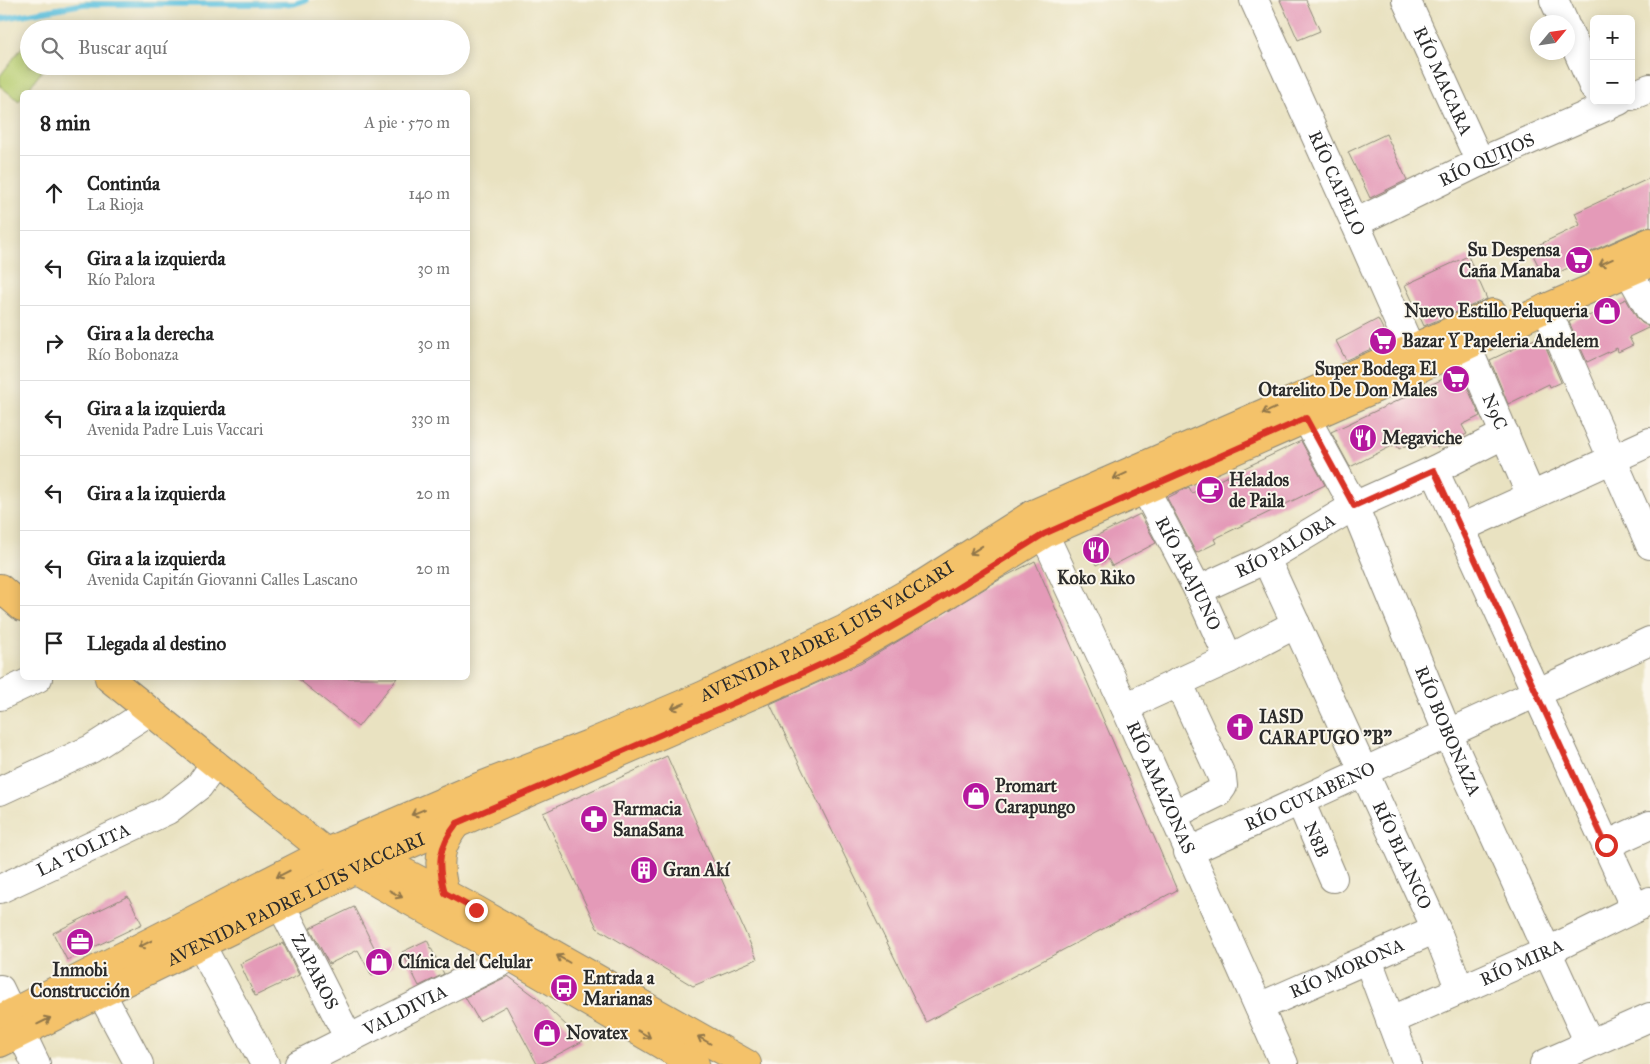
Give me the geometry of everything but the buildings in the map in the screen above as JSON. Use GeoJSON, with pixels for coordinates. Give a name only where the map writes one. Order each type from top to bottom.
{"type":"FeatureCollection","features":[{"type":"Feature","properties":{"kind":"main road","name":"AVENIDA PADRE LUIS VACCARI"},"geometry":{"type":"LineString","coordinates":[[6,1019],[101,993],[194,932],[336,848],[463,793],[590,744],[845,629],[1038,524],[1462,337],[1650,242]]}},
{"type":"Feature","properties":{"kind":"main road","name":"AVENIDA PADRE LUIS VACCARI"},"geometry":{"type":"LineString","coordinates":[[1462,337],[1546,308],[1640,267]]}},
{"type":"Feature","properties":{"kind":"main road","name":"AVENIDA PADRE LUIS VACCARI"},"geometry":{"type":"LineString","coordinates":[[6,1019],[194,932],[281,904],[378,858],[854,649],[928,606],[1038,524],[1145,489],[1306,418],[1414,359]]}},
{"type":"Feature","properties":{"kind":"main road"},"geometry":{"type":"LineString","coordinates":[[0,588],[20,605]]}},
{"type":"Feature","properties":{"kind":"main road"},"geometry":{"type":"LineString","coordinates":[[111,680],[298,829],[336,848],[378,858],[445,893],[747,1064]]}},
{"type":"Feature","properties":{"kind":"main road"},"geometry":{"type":"LineString","coordinates":[[445,893],[440,876],[442,846],[457,823]]}},
{"type":"Feature","properties":{"kind":"main road"},"geometry":{"type":"LineString","coordinates":[[336,848],[354,869],[695,1064]]}},
{"type":"Feature","properties":{"kind":"street","name":"RÍO CAPELO"},"geometry":{"type":"LineString","coordinates":[[1254,0],[1356,224],[1414,359]]}},
{"type":"Feature","properties":{"kind":"street","name":"RÍO MACARA"},"geometry":{"type":"LineString","coordinates":[[1406,0],[1480,162]]}},
{"type":"Feature","properties":{"kind":"street"},"geometry":{"type":"LineString","coordinates":[[1554,0],[1561,15]]}},
{"type":"Feature","properties":{"kind":"street"},"geometry":{"type":"LineString","coordinates":[[1575,44],[1590,73]]}},
{"type":"Feature","properties":{"kind":"street"},"geometry":{"type":"LineString","coordinates":[[1635,94],[1650,88]]}},
{"type":"Feature","properties":{"kind":"street","name":"RÍO QUIJOS"},"geometry":{"type":"LineString","coordinates":[[1356,224],[1594,105]]}},
{"type":"Feature","properties":{"kind":"street"},"geometry":{"type":"LineString","coordinates":[[1640,267],[1650,310]]}},
{"type":"Feature","properties":{"kind":"street"},"geometry":{"type":"LineString","coordinates":[[1546,308],[1650,542]]}},
{"type":"Feature","properties":{"kind":"street","name":"N9C"},"geometry":{"type":"LineString","coordinates":[[1462,337],[1531,496]]}},
{"type":"Feature","properties":{"kind":"street","name":"RÍO BOBONAZA"},"geometry":{"type":"LineString","coordinates":[[1306,418],[1354,506],[1448,734],[1589,1043]]}},
{"type":"Feature","properties":{"kind":"street","name":"RÍO PALORA"},"geometry":{"type":"LineString","coordinates":[[1198,590],[1266,559],[1354,506],[1434,470],[1505,434]]}},
{"type":"Feature","properties":{"kind":"street"},"geometry":{"type":"LineString","coordinates":[[1461,528],[1650,442]]}},
{"type":"Feature","properties":{"kind":"street"},"geometry":{"type":"LineString","coordinates":[[1434,470],[1606,845],[1643,905]]}},
{"type":"Feature","properties":{"kind":"street","name":"RÍO ARAJUNO"},"geometry":{"type":"LineString","coordinates":[[1145,489],[1198,590],[1230,658]]}},
{"type":"Feature","properties":{"kind":"street","name":"RÍO AMAZONAS"},"geometry":{"type":"LineString","coordinates":[[1038,524],[1125,707],[1284,1064]]}},
{"type":"Feature","properties":{"kind":"street","name":"RÍO BLANCO"},"geometry":{"type":"LineString","coordinates":[[1266,559],[1436,929],[1460,990]]}},
{"type":"Feature","properties":{"kind":"street"},"geometry":{"type":"LineString","coordinates":[[1125,707],[1230,658],[1296,624]]}},
{"type":"Feature","properties":{"kind":"street","name":"RÍO CUYABENO"},"geometry":{"type":"LineString","coordinates":[[1188,852],[1650,641]]}},
{"type":"Feature","properties":{"kind":"street"},"geometry":{"type":"LineString","coordinates":[[0,696],[34,680]]}},
{"type":"Feature","properties":{"kind":"street"},"geometry":{"type":"LineString","coordinates":[[1172,815],[1218,793],[1223,786],[1222,777],[1178,682]]}},
{"type":"Feature","properties":{"kind":"street"},"geometry":{"type":"LineString","coordinates":[[0,791],[91,748],[150,711]]}},
{"type":"Feature","properties":{"kind":"street","name":"LA TOLITA"},"geometry":{"type":"LineString","coordinates":[[0,889],[168,810],[199,786],[215,764]]}},
{"type":"Feature","properties":{"kind":"street","name":"N8B"},"geometry":{"type":"LineString","coordinates":[[1300,801],[1333,878]]}},
{"type":"Feature","properties":{"kind":"street"},"geometry":{"type":"LineString","coordinates":[[1606,845],[1650,826]]}},
{"type":"Feature","properties":{"kind":"street","name":"ZAPAROS"},"geometry":{"type":"LineString","coordinates":[[281,904],[349,1039]]}},
{"type":"Feature","properties":{"kind":"street","name":"RÍO MIRA"},"geometry":{"type":"LineString","coordinates":[[1390,1021],[1548,951],[1643,905]]}},
{"type":"Feature","properties":{"kind":"street","name":"RÍO MORONA"},"geometry":{"type":"LineString","coordinates":[[1259,1007],[1436,929]]}},
{"type":"Feature","properties":{"kind":"street"},"geometry":{"type":"LineString","coordinates":[[194,932],[265,1064]]}},
{"type":"Feature","properties":{"kind":"street","name":"VALDIVIA"},"geometry":{"type":"LineString","coordinates":[[299,1064],[510,957]]}},
{"type":"Feature","properties":{"kind":"street"},"geometry":{"type":"LineString","coordinates":[[1368,960],[1407,1064]]}},
{"type":"Feature","properties":{"kind":"street"},"geometry":{"type":"LineString","coordinates":[[101,993],[139,1064]]}},
{"type":"Feature","properties":{"kind":"street"},"geometry":{"type":"LineString","coordinates":[[1544,1064],[1650,1017]]}},
{"type":"Feature","properties":{"kind":"street"},"geometry":{"type":"LineString","coordinates":[[6,1019],[36,1064]]}},
{"type":"Feature","properties":{"kind":"green space"},"geometry":{"type":"Polygon","coordinates":[[[20,50],[20,75],[39,75],[28,90],[20,90],[19,101],[0,86],[0,76],[20,50]]]}},
{"type":"Feature","properties":{"kind":"waterway"},"geometry":{"type":"LineString","coordinates":[[0,19],[84,4],[294,4],[306,0]]}},
{"type":"Feature","properties":{"kind":"place","name":"Su Despensa Caña Manaba"},"geometry":{"type":"Point","coordinates":[1579,260]}},
{"type":"Feature","properties":{"kind":"place","name":"Nuevo Estillo Peluqueria"},"geometry":{"type":"Point","coordinates":[1607,311]}},
{"type":"Feature","properties":{"kind":"place","name":"Bazar Y Papeleria Andelem"},"geometry":{"type":"Point","coordinates":[1383,341]}},
{"type":"Feature","properties":{"kind":"place","name":"Super Bodega El Otarelito De Don Males"},"geometry":{"type":"Point","coordinates":[1456,379]}},
{"type":"Feature","properties":{"kind":"place","name":"Megaviche"},"geometry":{"type":"Point","coordinates":[1363,438]}},
{"type":"Feature","properties":{"kind":"place","name":"Helados de Paila"},"geometry":{"type":"Point","coordinates":[1210,490]}},
{"type":"Feature","properties":{"kind":"place","name":"Koko Riko"},"geometry":{"type":"Point","coordinates":[1096,550]}},
{"type":"Feature","properties":{"kind":"place","name":"IASD CARAPUGO \"B\""},"geometry":{"type":"Point","coordinates":[1240,727]}},
{"type":"Feature","properties":{"kind":"place","name":"Promart Carapungo"},"geometry":{"type":"Point","coordinates":[976,796]}},
{"type":"Feature","properties":{"kind":"place","name":"Farmacia SanaSana"},"geometry":{"type":"Point","coordinates":[594,819]}},
{"type":"Feature","properties":{"kind":"place","name":"Gran Akí"},"geometry":{"type":"Point","coordinates":[644,870]}},
{"type":"Feature","properties":{"kind":"place","name":"Inmobi Construcción"},"geometry":{"type":"Point","coordinates":[80,942]}},
{"type":"Feature","properties":{"kind":"place","name":"Clínica del Celular"},"geometry":{"type":"Point","coordinates":[379,962]}},
{"type":"Feature","properties":{"kind":"place","name":"Entrada a Marianas"},"geometry":{"type":"Point","coordinates":[564,988]}},
{"type":"Feature","properties":{"kind":"place","name":"Novatex"},"geometry":{"type":"Point","coordinates":[547,1033]}},
{"type":"Feature","properties":{"kind":"route"},"geometry":{"type":"LineString","coordinates":[[476,910],[445,893],[440,876],[442,846],[457,823],[854,649],[928,606],[1044,534],[1306,418],[1354,506],[1434,470],[1606,845]]}}]}
